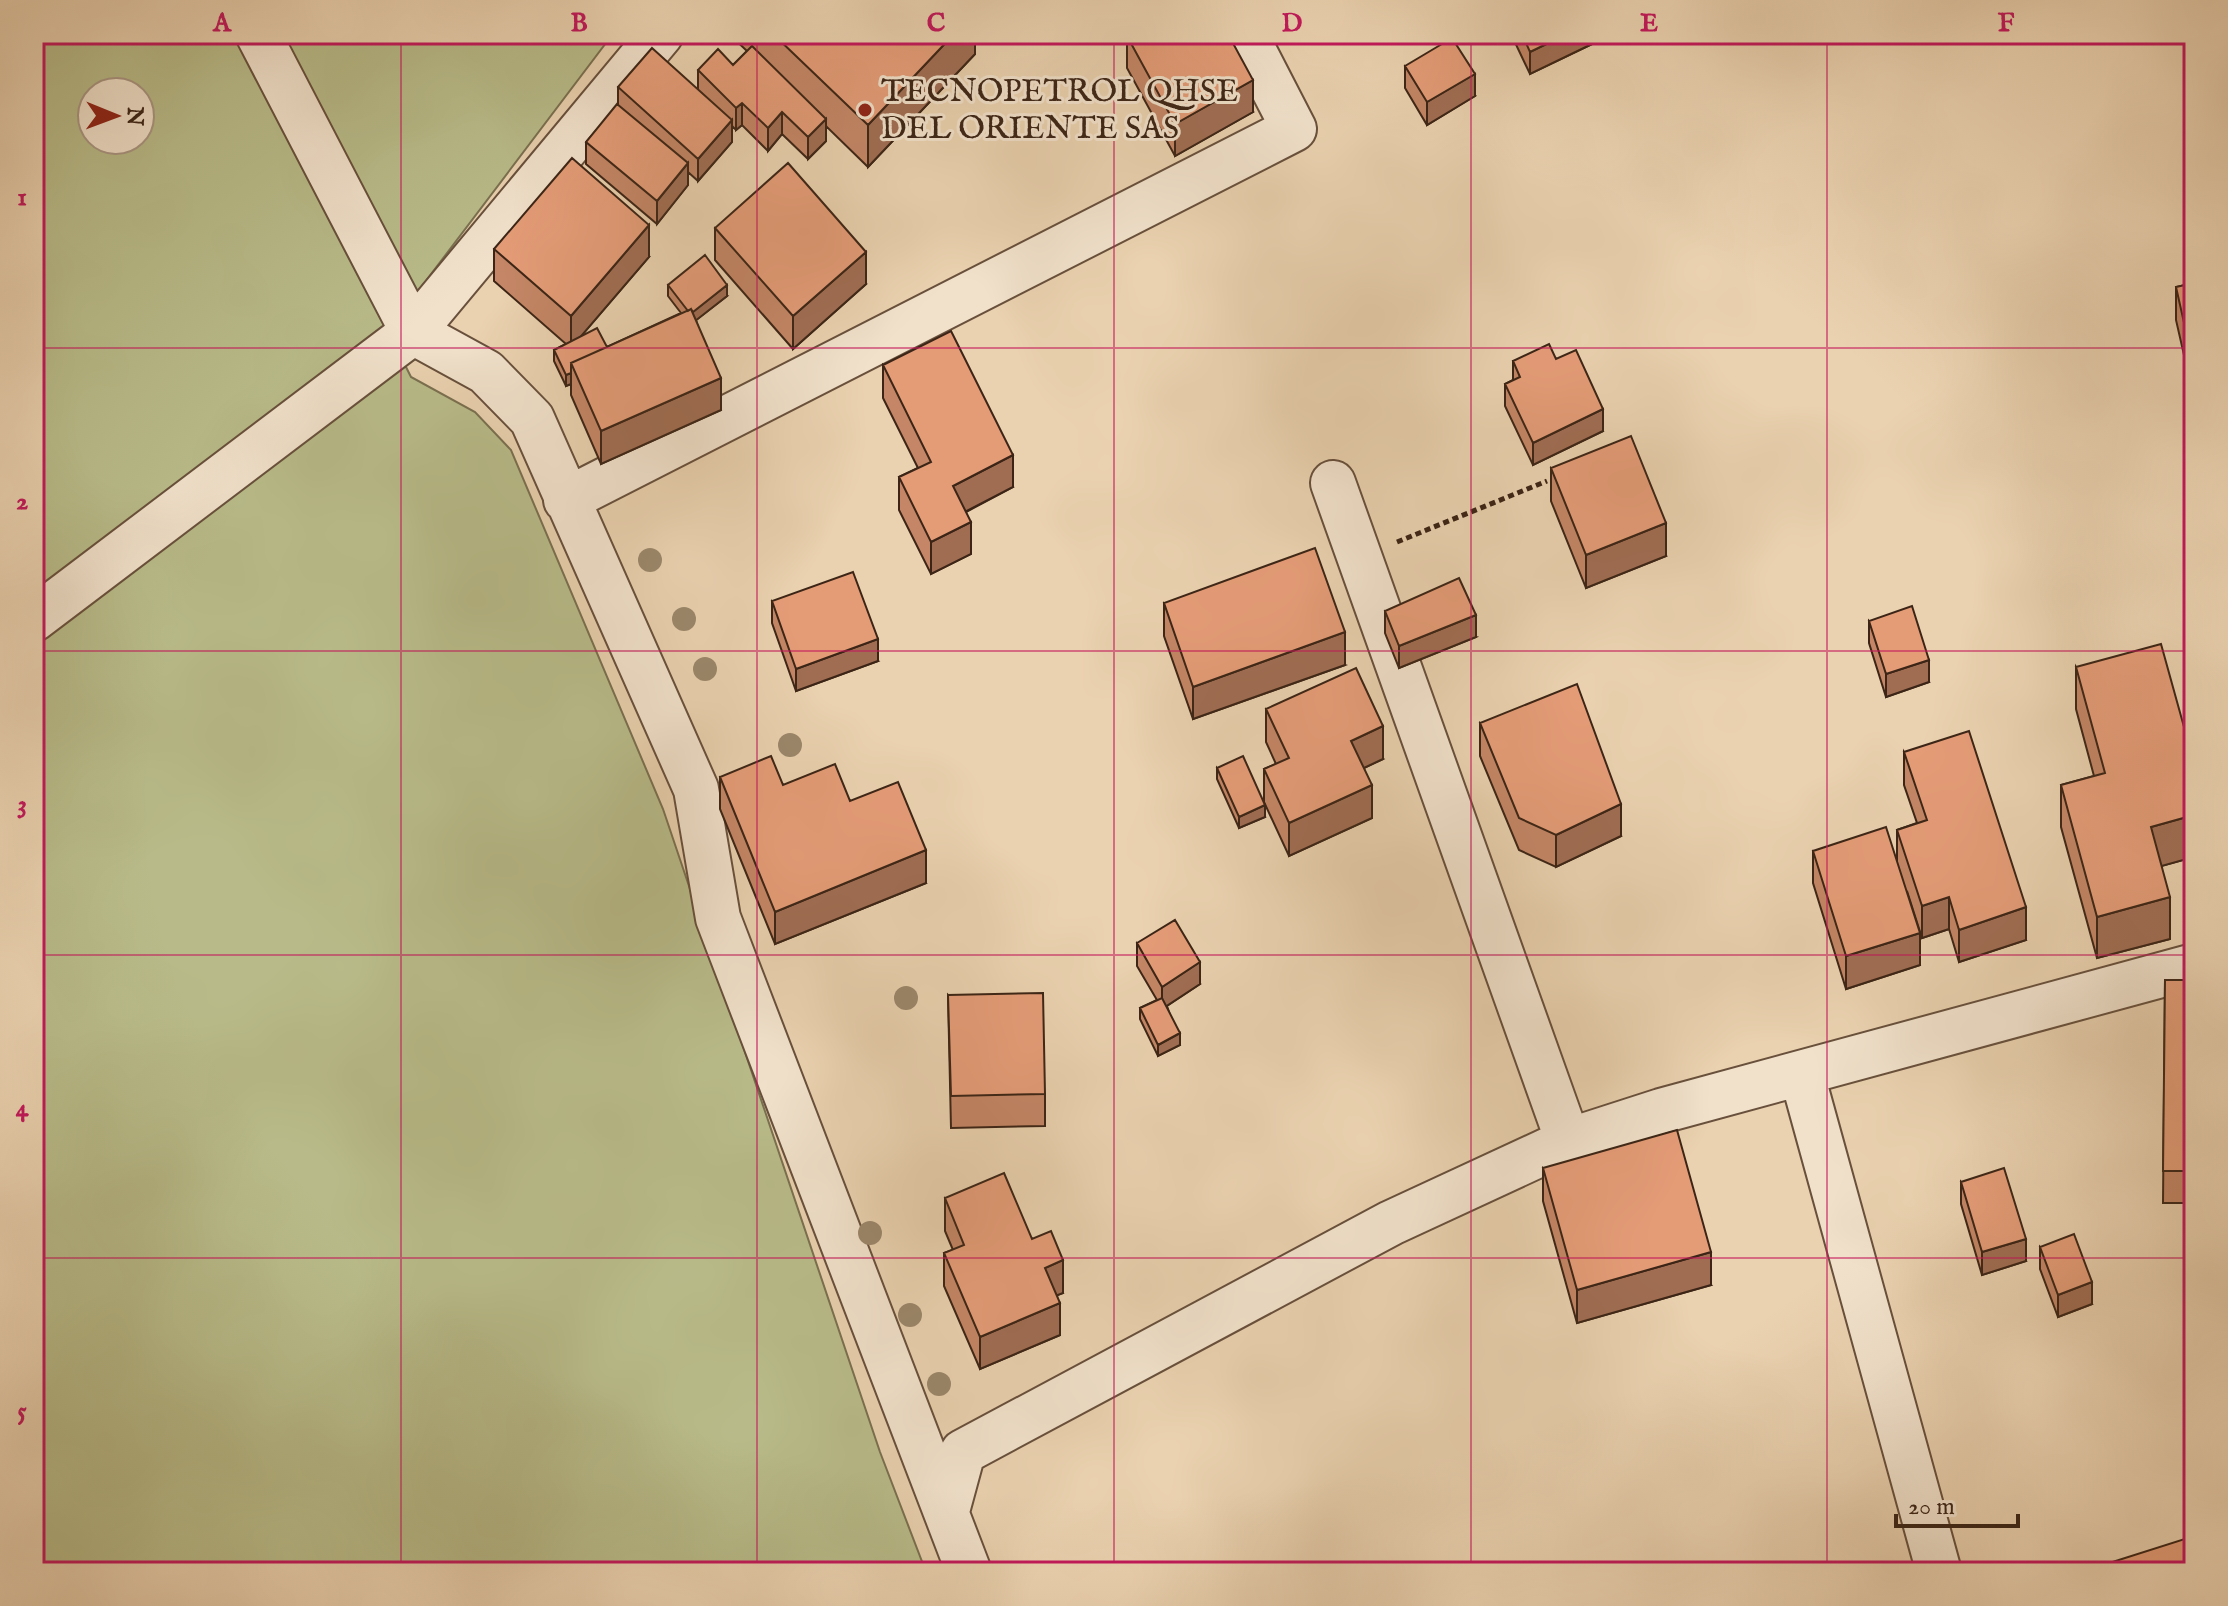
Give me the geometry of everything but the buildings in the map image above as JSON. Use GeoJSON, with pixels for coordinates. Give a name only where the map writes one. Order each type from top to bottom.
{"type":"FeatureCollection","features":[{"type":"Feature","properties":{"kind":"street"},"geometry":{"type":"LineString","coordinates":[[258,34],[413,332],[486,372],[532,419],[696,789],[718,918],[969,1572]]}},
{"type":"Feature","properties":{"kind":"street"},"geometry":{"type":"LineString","coordinates":[[34,619],[413,332],[661,34]]}},
{"type":"Feature","properties":{"kind":"street"},"geometry":{"type":"LineString","coordinates":[[566,500],[1294,129],[1245,34]]}},
{"type":"Feature","properties":{"kind":"street"},"geometry":{"type":"LineString","coordinates":[[1333,483],[1568,1141]]}},
{"type":"Feature","properties":{"kind":"street"},"geometry":{"type":"LineString","coordinates":[[947,1511],[963,1452],[1391,1223],[1568,1141],[1661,1111],[2194,966]]}},
{"type":"Feature","properties":{"kind":"street"},"geometry":{"type":"LineString","coordinates":[[1802,1075],[1939,1572]]}},
{"type":"Feature","properties":{"kind":"street"},"geometry":{"type":"LineString","coordinates":[[908,1412],[963,1452]]}},
{"type":"Feature","properties":{"kind":"path"},"geometry":{"type":"LineString","coordinates":[[1359,557],[1547,481]]}},
{"type":"Feature","properties":{"kind":"green space"},"geometry":{"type":"Polygon","coordinates":[[[34,34],[612,35],[388,331],[411,377],[475,412],[511,450],[663,809],[880,1452],[926,1572],[34,1572],[34,34]]]}},
{"type":"Feature","properties":{"kind":"place","name":"TECNOPETROL QHSE DEL ORIENTE SAS"},"geometry":{"type":"Point","coordinates":[865,110]}}]}
